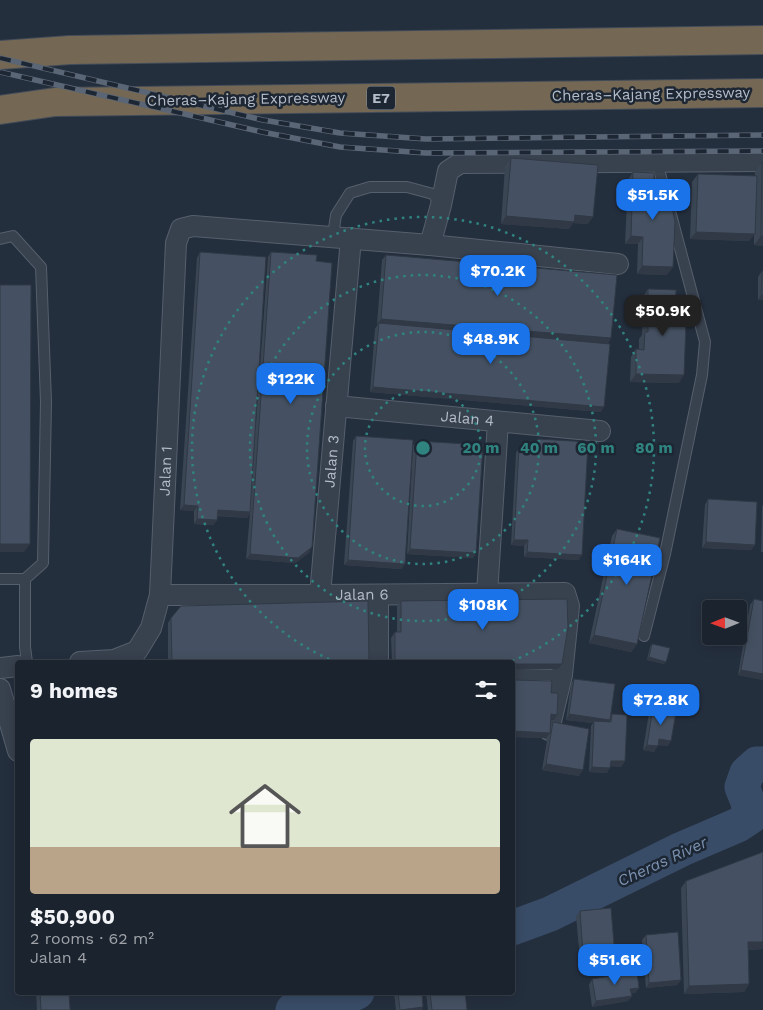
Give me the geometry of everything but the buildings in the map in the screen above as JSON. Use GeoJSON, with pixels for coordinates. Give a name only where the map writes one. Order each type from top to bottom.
{"type":"FeatureCollection","features":[{"type":"Feature","properties":{"kind":"highway"},"geometry":{"type":"LineString","coordinates":[[0,55],[70,50],[763,40]]}},
{"type":"Feature","properties":{"kind":"highway","name":"Cheras–Kajang Expressway"},"geometry":{"type":"LineString","coordinates":[[0,110],[55,102],[763,93]]}},
{"type":"Feature","properties":{"kind":"street"},"geometry":{"type":"LineString","coordinates":[[430,245],[448,171],[460,163],[763,161]]}},
{"type":"Feature","properties":{"kind":"street","name":"Jalan 1"},"geometry":{"type":"LineString","coordinates":[[122,660],[144,657],[160,595],[176,243],[181,229],[194,226],[342,237]]}},
{"type":"Feature","properties":{"kind":"street"},"geometry":{"type":"LineString","coordinates":[[342,237],[618,264]]}},
{"type":"Feature","properties":{"kind":"street","name":"Jalan 3"},"geometry":{"type":"LineString","coordinates":[[320,596],[336,406],[342,237]]}},
{"type":"Feature","properties":{"kind":"street","name":"Jalan 4"},"geometry":{"type":"LineString","coordinates":[[336,406],[600,431]]}},
{"type":"Feature","properties":{"kind":"street"},"geometry":{"type":"LineString","coordinates":[[487,594],[498,422]]}},
{"type":"Feature","properties":{"kind":"street","name":"Jalan 6"},"geometry":{"type":"LineString","coordinates":[[160,595],[320,596],[565,593],[568,606],[562,675]]}},
{"type":"Feature","properties":{"kind":"street"},"geometry":{"type":"LineString","coordinates":[[378,595],[378,660]]}},
{"type":"Feature","properties":{"kind":"street"},"geometry":{"type":"LineString","coordinates":[[0,668],[15,666]]}},
{"type":"Feature","properties":{"kind":"street"},"geometry":{"type":"LineString","coordinates":[[549,730],[562,675]]}},
{"type":"Feature","properties":{"kind":"street"},"geometry":{"type":"LineString","coordinates":[[0,689],[15,741]]}},
{"type":"Feature","properties":{"kind":"lane"},"geometry":{"type":"LineString","coordinates":[[644,636],[669,535],[702,374],[706,342],[657,162]]}},
{"type":"Feature","properties":{"kind":"lane"},"geometry":{"type":"LineString","coordinates":[[342,237],[336,214],[350,193],[370,187],[407,187],[433,194],[441,205]]}},
{"type":"Feature","properties":{"kind":"lane"},"geometry":{"type":"LineString","coordinates":[[0,239],[13,236],[42,267],[46,402],[44,563],[24,579],[0,580]]}},
{"type":"Feature","properties":{"kind":"lane"},"geometry":{"type":"LineString","coordinates":[[24,579],[27,660]]}},
{"type":"Feature","properties":{"kind":"lane"},"geometry":{"type":"LineString","coordinates":[[515,675],[562,675]]}},
{"type":"Feature","properties":{"kind":"waterway","name":"Cheras River"},"geometry":{"type":"LineString","coordinates":[[515,927],[550,914],[682,849],[738,825],[750,817],[748,802],[742,787],[747,773],[757,764],[763,764]]}},
{"type":"Feature","properties":{"kind":"waterway","name":"Cheras River"},"geometry":{"type":"LineString","coordinates":[[293,1010],[351,995]]}},
{"type":"Feature","properties":{"kind":"railway"},"geometry":{"type":"LineString","coordinates":[[0,58],[263,120],[340,133],[426,139],[763,135]]}},
{"type":"Feature","properties":{"kind":"railway"},"geometry":{"type":"LineString","coordinates":[[0,72],[262,132],[340,147],[426,153],[763,151]]}}]}
